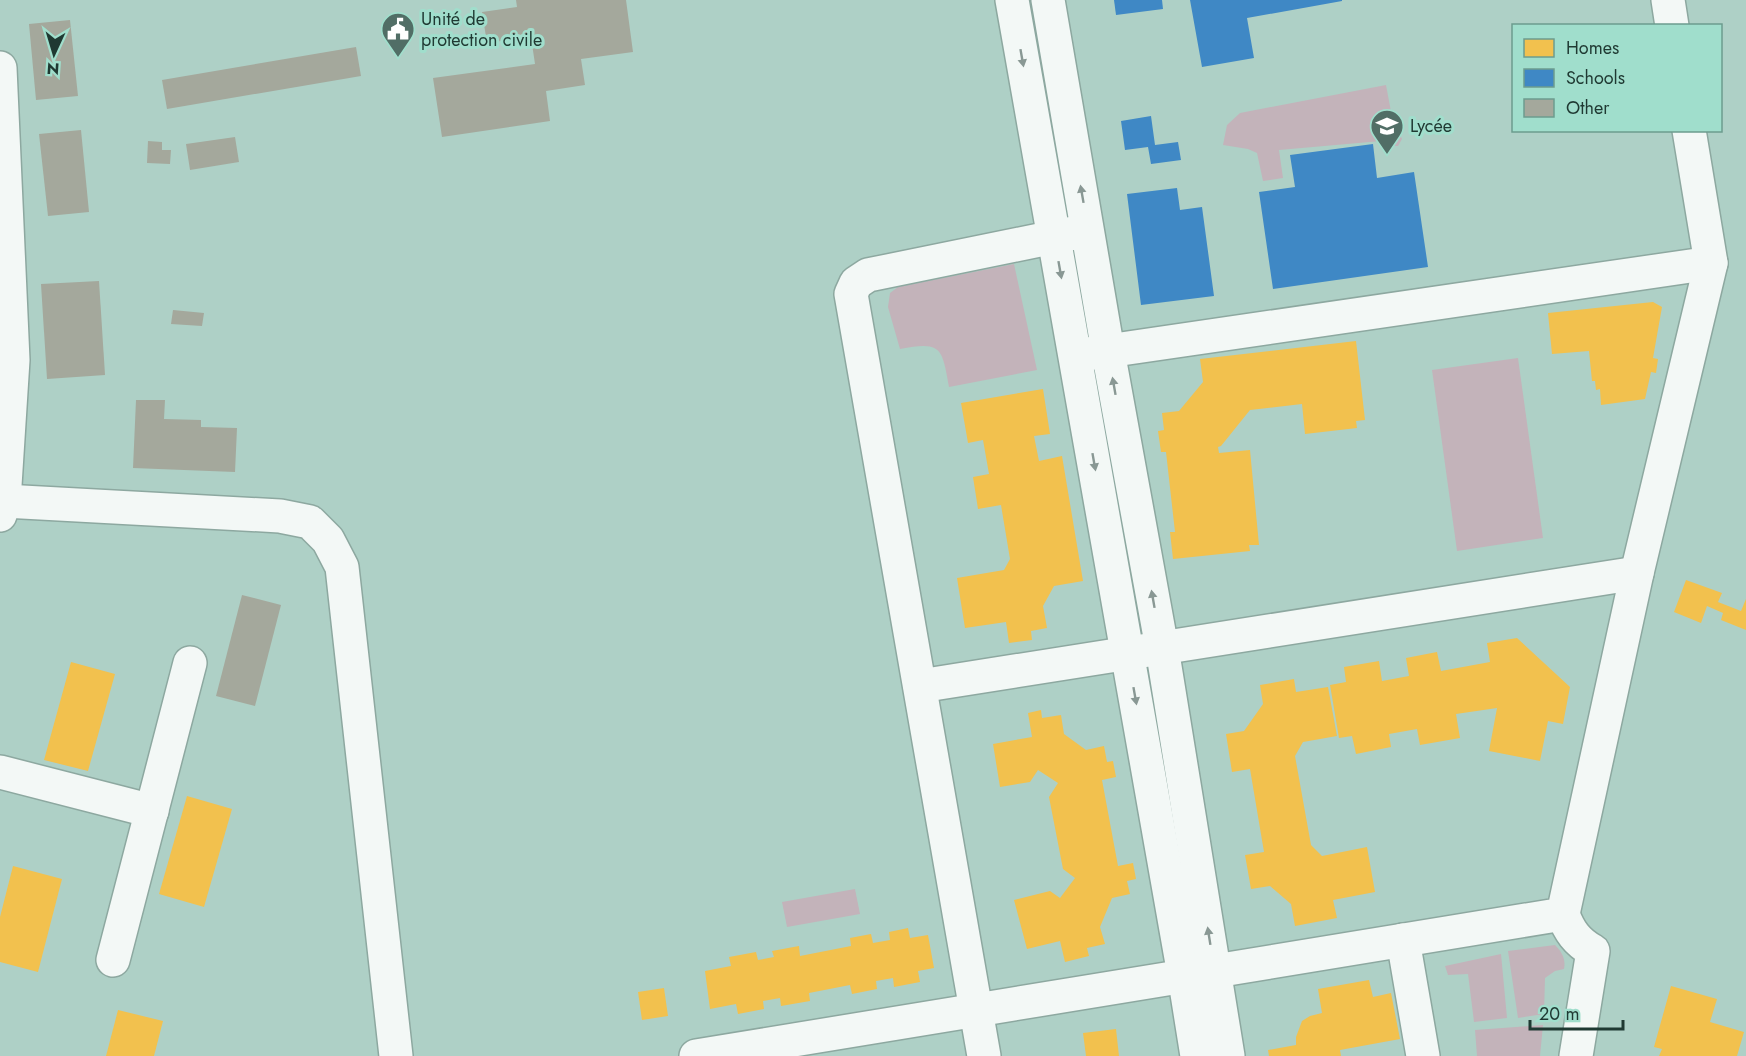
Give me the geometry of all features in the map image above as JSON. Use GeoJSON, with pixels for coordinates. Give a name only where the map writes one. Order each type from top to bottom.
{"type":"FeatureCollection","features":[{"type":"Feature","properties":{"kind":"street"},"geometry":{"type":"LineString","coordinates":[[1012,0],[1128,654],[1199,973],[1228,1056]]}},
{"type":"Feature","properties":{"kind":"street"},"geometry":{"type":"LineString","coordinates":[[1048,0],[1162,648],[1199,973],[1197,1056]]}},
{"type":"Feature","properties":{"kind":"street"},"geometry":{"type":"LineString","coordinates":[[1668,0],[1672,24]]}},
{"type":"Feature","properties":{"kind":"street"},"geometry":{"type":"LineString","coordinates":[[0,68],[13,360],[2,508],[280,516],[310,522],[328,540],[342,567],[396,1056]]}},
{"type":"Feature","properties":{"kind":"street"},"geometry":{"type":"LineString","coordinates":[[1576,1056],[1593,951],[1581,944],[1569,930],[1563,914],[1637,573],[1711,262],[1689,132]]}},
{"type":"Feature","properties":{"kind":"street"},"geometry":{"type":"LineString","coordinates":[[984,1056],[851,294],[856,283],[868,275],[1088,230]]}},
{"type":"Feature","properties":{"kind":"street"},"geometry":{"type":"LineString","coordinates":[[1076,356],[1711,262]]}},
{"type":"Feature","properties":{"kind":"street"},"geometry":{"type":"LineString","coordinates":[[920,686],[1637,573]]}},
{"type":"Feature","properties":{"kind":"street"},"geometry":{"type":"LineString","coordinates":[[113,960],[190,663]]}},
{"type":"Feature","properties":{"kind":"street"},"geometry":{"type":"LineString","coordinates":[[0,772],[152,811]]}},
{"type":"Feature","properties":{"kind":"street"},"geometry":{"type":"LineString","coordinates":[[696,1056],[1563,914]]}},
{"type":"Feature","properties":{"kind":"street"},"geometry":{"type":"LineString","coordinates":[[1403,940],[1423,1056]]}},
{"type":"Feature","properties":{"kind":"shaded area"},"geometry":{"type":"Polygon","coordinates":[[[1386,85],[1392,117],[1402,139],[1398,146],[1387,146],[1381,141],[1279,150],[1283,178],[1263,181],[1257,153],[1248,149],[1223,145],[1227,125],[1240,113],[1386,85]]]}},
{"type":"Feature","properties":{"kind":"shaded area"},"geometry":{"type":"Polygon","coordinates":[[[1014,264],[1037,370],[949,387],[944,363],[938,350],[924,346],[900,349],[888,307],[890,293],[898,287],[1014,264]]]}},
{"type":"Feature","properties":{"kind":"shaded area"},"geometry":{"type":"Polygon","coordinates":[[[1518,358],[1543,538],[1457,551],[1432,370],[1518,358]]]}},
{"type":"Feature","properties":{"kind":"shaded area"},"geometry":{"type":"Polygon","coordinates":[[[855,889],[860,914],[787,927],[782,902],[855,889]]]}},
{"type":"Feature","properties":{"kind":"shaded area"},"geometry":{"type":"Polygon","coordinates":[[[1555,945],[1563,956],[1564,969],[1555,971],[1545,978],[1544,1014],[1518,1018],[1508,951],[1555,945]]]}},
{"type":"Feature","properties":{"kind":"shaded area"},"geometry":{"type":"Polygon","coordinates":[[[1501,954],[1507,1018],[1474,1022],[1468,974],[1448,975],[1445,966],[1501,954]]]}},
{"type":"Feature","properties":{"kind":"shaded area"},"geometry":{"type":"Polygon","coordinates":[[[1543,1025],[1540,1056],[1477,1056],[1475,1030],[1543,1025]]]}},
{"type":"Feature","properties":{"kind":"building: Homes"},"geometry":{"type":"Polygon","coordinates":[[[1653,302],[1662,307],[1653,358],[1658,359],[1656,373],[1651,372],[1645,399],[1601,405],[1600,389],[1596,390],[1595,381],[1592,381],[1589,351],[1552,354],[1548,313],[1653,302]]]}},
{"type":"Feature","properties":{"kind":"building: Homes"},"geometry":{"type":"Polygon","coordinates":[[[1356,341],[1365,420],[1356,421],[1357,428],[1305,434],[1302,404],[1250,410],[1218,447],[1219,453],[1250,450],[1259,545],[1249,545],[1250,551],[1173,559],[1170,532],[1175,532],[1166,452],[1161,452],[1158,431],[1164,430],[1162,413],[1179,411],[1203,382],[1200,359],[1356,341]]]}},
{"type":"Feature","properties":{"kind":"building: Homes"},"geometry":{"type":"Polygon","coordinates":[[[1043,389],[1050,434],[1034,436],[1039,461],[1062,456],[1083,581],[1054,586],[1043,606],[1047,628],[1031,631],[1032,640],[1009,643],[1006,622],[965,628],[957,578],[1004,570],[1010,559],[1001,505],[978,509],[973,477],[989,474],[983,440],[968,443],[961,403],[1043,389]]]}},
{"type":"Feature","properties":{"kind":"building: Homes"},"geometry":{"type":"Polygon","coordinates":[[[1686,580],[1722,593],[1718,602],[1741,611],[1746,599],[1746,630],[1721,620],[1723,613],[1707,606],[1701,623],[1674,612],[1686,580]]]}},
{"type":"Feature","properties":{"kind":"building: Homes"},"geometry":{"type":"Polygon","coordinates":[[[1517,638],[1570,687],[1563,724],[1548,721],[1540,761],[1489,751],[1497,708],[1456,714],[1460,738],[1420,745],[1417,729],[1389,734],[1391,747],[1356,754],[1352,736],[1339,738],[1330,685],[1346,682],[1344,667],[1379,661],[1382,681],[1409,676],[1406,658],[1437,652],[1441,671],[1490,662],[1487,643],[1517,638]]]}},
{"type":"Feature","properties":{"kind":"building: Homes"},"geometry":{"type":"Polygon","coordinates":[[[71,662],[115,674],[88,771],[44,760],[71,662]]]}},
{"type":"Feature","properties":{"kind":"building: Homes"},"geometry":{"type":"Polygon","coordinates":[[[1294,679],[1296,692],[1328,687],[1337,736],[1303,742],[1295,756],[1311,845],[1322,856],[1367,847],[1375,892],[1333,900],[1337,918],[1295,926],[1291,904],[1270,886],[1251,889],[1245,855],[1264,852],[1250,769],[1232,772],[1226,734],[1244,731],[1263,704],[1260,685],[1294,679]]]}},
{"type":"Feature","properties":{"kind":"building: Homes"},"geometry":{"type":"Polygon","coordinates":[[[1041,710],[1042,718],[1061,715],[1064,734],[1086,750],[1104,746],[1107,762],[1113,761],[1116,777],[1102,780],[1118,866],[1133,863],[1136,879],[1127,881],[1130,894],[1112,898],[1100,927],[1105,944],[1087,948],[1089,956],[1065,962],[1060,941],[1027,949],[1014,900],[1050,891],[1060,898],[1075,878],[1063,869],[1049,797],[1058,783],[1038,770],[1030,782],[1000,787],[993,744],[1032,737],[1028,713],[1041,710]]]}},
{"type":"Feature","properties":{"kind":"building: Homes"},"geometry":{"type":"Polygon","coordinates":[[[187,796],[232,809],[204,907],[159,894],[187,796]]]}},
{"type":"Feature","properties":{"kind":"building: Homes"},"geometry":{"type":"Polygon","coordinates":[[[13,866],[62,879],[38,972],[0,962],[0,917],[13,866]]]}},
{"type":"Feature","properties":{"kind":"building: Homes"},"geometry":{"type":"Polygon","coordinates":[[[908,928],[910,938],[928,935],[934,968],[918,971],[920,982],[894,987],[893,978],[876,981],[877,989],[852,994],[850,985],[809,993],[810,1001],[781,1006],[780,998],[763,1001],[764,1009],[738,1014],[736,1004],[710,1009],[705,971],[731,966],[729,957],[756,952],[758,960],[774,957],[772,951],[799,946],[800,956],[851,946],[850,938],[871,934],[873,943],[890,940],[889,932],[908,928]]]}},
{"type":"Feature","properties":{"kind":"building: Homes"},"geometry":{"type":"Polygon","coordinates":[[[1369,980],[1373,997],[1391,993],[1400,1039],[1340,1050],[1341,1056],[1269,1056],[1268,1050],[1296,1045],[1296,1037],[1302,1021],[1322,1013],[1318,989],[1369,980]]]}},
{"type":"Feature","properties":{"kind":"building: Homes"},"geometry":{"type":"Polygon","coordinates":[[[1671,986],[1717,999],[1710,1022],[1744,1032],[1737,1056],[1659,1056],[1662,1049],[1654,1047],[1671,986]]]}},
{"type":"Feature","properties":{"kind":"building: Homes"},"geometry":{"type":"Polygon","coordinates":[[[664,988],[668,1016],[642,1020],[638,992],[664,988]]]}},
{"type":"Feature","properties":{"kind":"building: Homes"},"geometry":{"type":"Polygon","coordinates":[[[118,1010],[163,1021],[154,1056],[106,1056],[118,1010]]]}},
{"type":"Feature","properties":{"kind":"building: Homes"},"geometry":{"type":"Polygon","coordinates":[[[1116,1029],[1119,1056],[1086,1056],[1083,1033],[1116,1029]]]}},
{"type":"Feature","properties":{"kind":"building: Schools"},"geometry":{"type":"Polygon","coordinates":[[[1114,0],[1162,0],[1163,9],[1116,15],[1114,0]]]}},
{"type":"Feature","properties":{"kind":"building: Schools"},"geometry":{"type":"Polygon","coordinates":[[[1190,0],[1342,1],[1247,18],[1254,58],[1202,67],[1190,0]]]}},
{"type":"Feature","properties":{"kind":"building: Schools"},"geometry":{"type":"Polygon","coordinates":[[[1151,116],[1155,145],[1178,142],[1181,160],[1151,164],[1148,147],[1125,150],[1121,121],[1151,116]]]}},
{"type":"Feature","properties":{"kind":"building: Schools"},"geometry":{"type":"Polygon","coordinates":[[[1373,144],[1377,178],[1414,172],[1428,267],[1273,289],[1259,192],[1295,187],[1290,155],[1373,144]]]}},
{"type":"Feature","properties":{"kind":"building: Schools"},"geometry":{"type":"Polygon","coordinates":[[[1177,188],[1180,210],[1202,207],[1214,296],[1141,305],[1127,194],[1177,188]]]}},
{"type":"Feature","properties":{"kind":"building: Other"},"geometry":{"type":"Polygon","coordinates":[[[516,0],[626,0],[633,52],[581,59],[585,85],[546,91],[550,121],[442,137],[433,78],[535,64],[531,37],[487,43],[482,12],[517,7],[516,0]]]}},
{"type":"Feature","properties":{"kind":"building: Other"},"geometry":{"type":"Polygon","coordinates":[[[70,20],[78,96],[36,100],[29,24],[70,20]]]}},
{"type":"Feature","properties":{"kind":"building: Other"},"geometry":{"type":"Polygon","coordinates":[[[356,47],[361,76],[167,109],[162,80],[356,47]]]}},
{"type":"Feature","properties":{"kind":"building: Other"},"geometry":{"type":"Polygon","coordinates":[[[81,130],[89,212],[48,216],[39,134],[81,130]]]}},
{"type":"Feature","properties":{"kind":"building: Other"},"geometry":{"type":"Polygon","coordinates":[[[235,137],[239,162],[190,170],[186,144],[235,137]]]}},
{"type":"Feature","properties":{"kind":"building: Other"},"geometry":{"type":"Polygon","coordinates":[[[148,141],[162,142],[162,150],[171,150],[170,164],[147,163],[148,141]]]}},
{"type":"Feature","properties":{"kind":"building: Other"},"geometry":{"type":"Polygon","coordinates":[[[99,281],[105,375],[47,379],[41,284],[99,281]]]}},
{"type":"Feature","properties":{"kind":"building: Other"},"geometry":{"type":"Polygon","coordinates":[[[173,310],[204,313],[202,326],[171,324],[173,310]]]}},
{"type":"Feature","properties":{"kind":"building: Other"},"geometry":{"type":"Polygon","coordinates":[[[136,400],[165,400],[164,419],[201,420],[201,427],[237,428],[235,472],[133,468],[136,400]]]}},
{"type":"Feature","properties":{"kind":"building: Other"},"geometry":{"type":"Polygon","coordinates":[[[242,595],[281,605],[255,706],[216,696],[242,595]]]}},
{"type":"Feature","properties":{"kind":"place","name":"Unité de protection civile"},"geometry":{"type":"Point","coordinates":[398,58]}},
{"type":"Feature","properties":{"kind":"place","name":"Lycée"},"geometry":{"type":"Point","coordinates":[1387,155]}}]}
